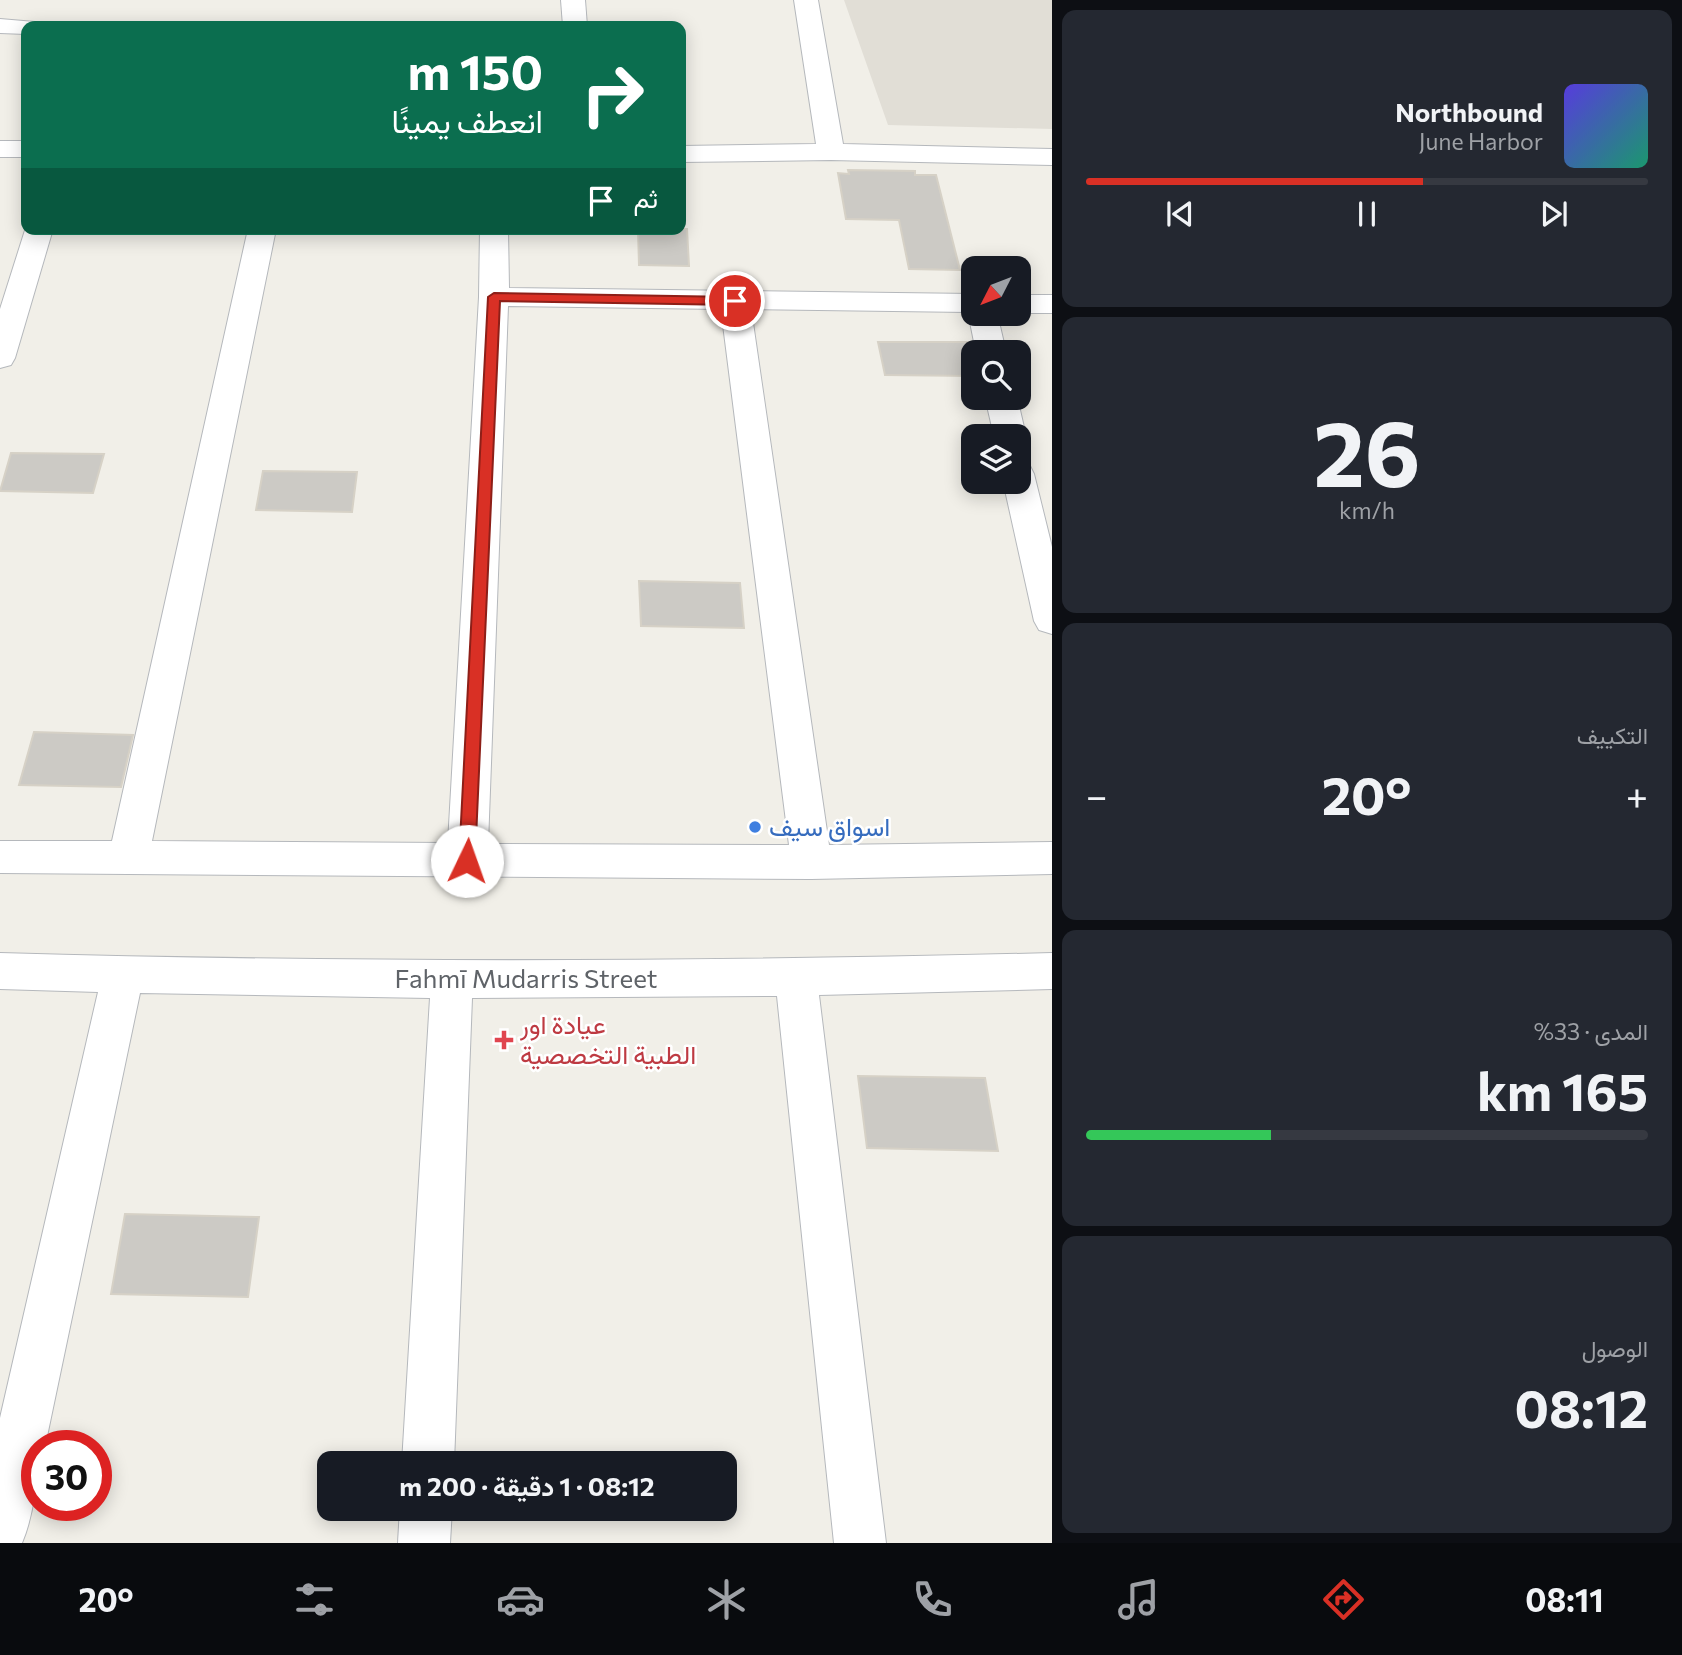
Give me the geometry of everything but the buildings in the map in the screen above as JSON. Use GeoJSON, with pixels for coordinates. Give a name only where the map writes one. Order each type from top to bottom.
{"type":"FeatureCollection","features":[{"type":"Feature","properties":{"kind":"street"},"geometry":{"type":"LineString","coordinates":[[573,0],[575,21]]}},
{"type":"Feature","properties":{"kind":"street"},"geometry":{"type":"LineString","coordinates":[[806,0],[831,152]]}},
{"type":"Feature","properties":{"kind":"street"},"geometry":{"type":"LineString","coordinates":[[0,26],[21,27]]}},
{"type":"Feature","properties":{"kind":"street"},"geometry":{"type":"LineString","coordinates":[[0,149],[21,149]]}},
{"type":"Feature","properties":{"kind":"street"},"geometry":{"type":"LineString","coordinates":[[686,154],[831,152],[1052,156]]}},
{"type":"Feature","properties":{"kind":"street"},"geometry":{"type":"LineString","coordinates":[[0,358],[37,235]]}},
{"type":"Feature","properties":{"kind":"street"},"geometry":{"type":"LineString","coordinates":[[129,856],[261,235]]}},
{"type":"Feature","properties":{"kind":"street"},"geometry":{"type":"LineString","coordinates":[[467,861],[494,297],[494,235]]}},
{"type":"Feature","properties":{"kind":"street"},"geometry":{"type":"LineString","coordinates":[[494,297],[961,303]]}},
{"type":"Feature","properties":{"kind":"street"},"geometry":{"type":"LineString","coordinates":[[735,301],[811,862]]}},
{"type":"Feature","properties":{"kind":"street"},"geometry":{"type":"LineString","coordinates":[[1031,304],[1052,304]]}},
{"type":"Feature","properties":{"kind":"street"},"geometry":{"type":"LineString","coordinates":[[1023,494],[1052,621]]}},
{"type":"Feature","properties":{"kind":"street"},"geometry":{"type":"LineString","coordinates":[[0,857],[811,862],[1052,858]]}},
{"type":"Feature","properties":{"kind":"street","name":"Fahmī Mudarris Street"},"geometry":{"type":"LineString","coordinates":[[0,971],[452,979],[796,979],[1052,971]]}},
{"type":"Feature","properties":{"kind":"street"},"geometry":{"type":"LineString","coordinates":[[0,1533],[123,975]]}},
{"type":"Feature","properties":{"kind":"street"},"geometry":{"type":"LineString","coordinates":[[429,1451],[452,979]]}},
{"type":"Feature","properties":{"kind":"street"},"geometry":{"type":"LineString","coordinates":[[796,979],[860,1543]]}},
{"type":"Feature","properties":{"kind":"street"},"geometry":{"type":"LineString","coordinates":[[424,1543],[425,1521]]}},
{"type":"Feature","properties":{"kind":"shaded area"},"geometry":{"type":"Polygon","coordinates":[[[844,0],[1052,0],[1052,129],[888,125],[844,0]]]}},
{"type":"Feature","properties":{"kind":"place","name":"اسواق سيف"},"geometry":{"type":"Point","coordinates":[755,827]}},
{"type":"Feature","properties":{"kind":"place","name":"عيادة اور الطبية التخصصية"},"geometry":{"type":"Point","coordinates":[504,1040]}},
{"type":"Feature","properties":{"kind":"route"},"geometry":{"type":"LineString","coordinates":[[467,861],[494,297],[735,301]]}}]}
